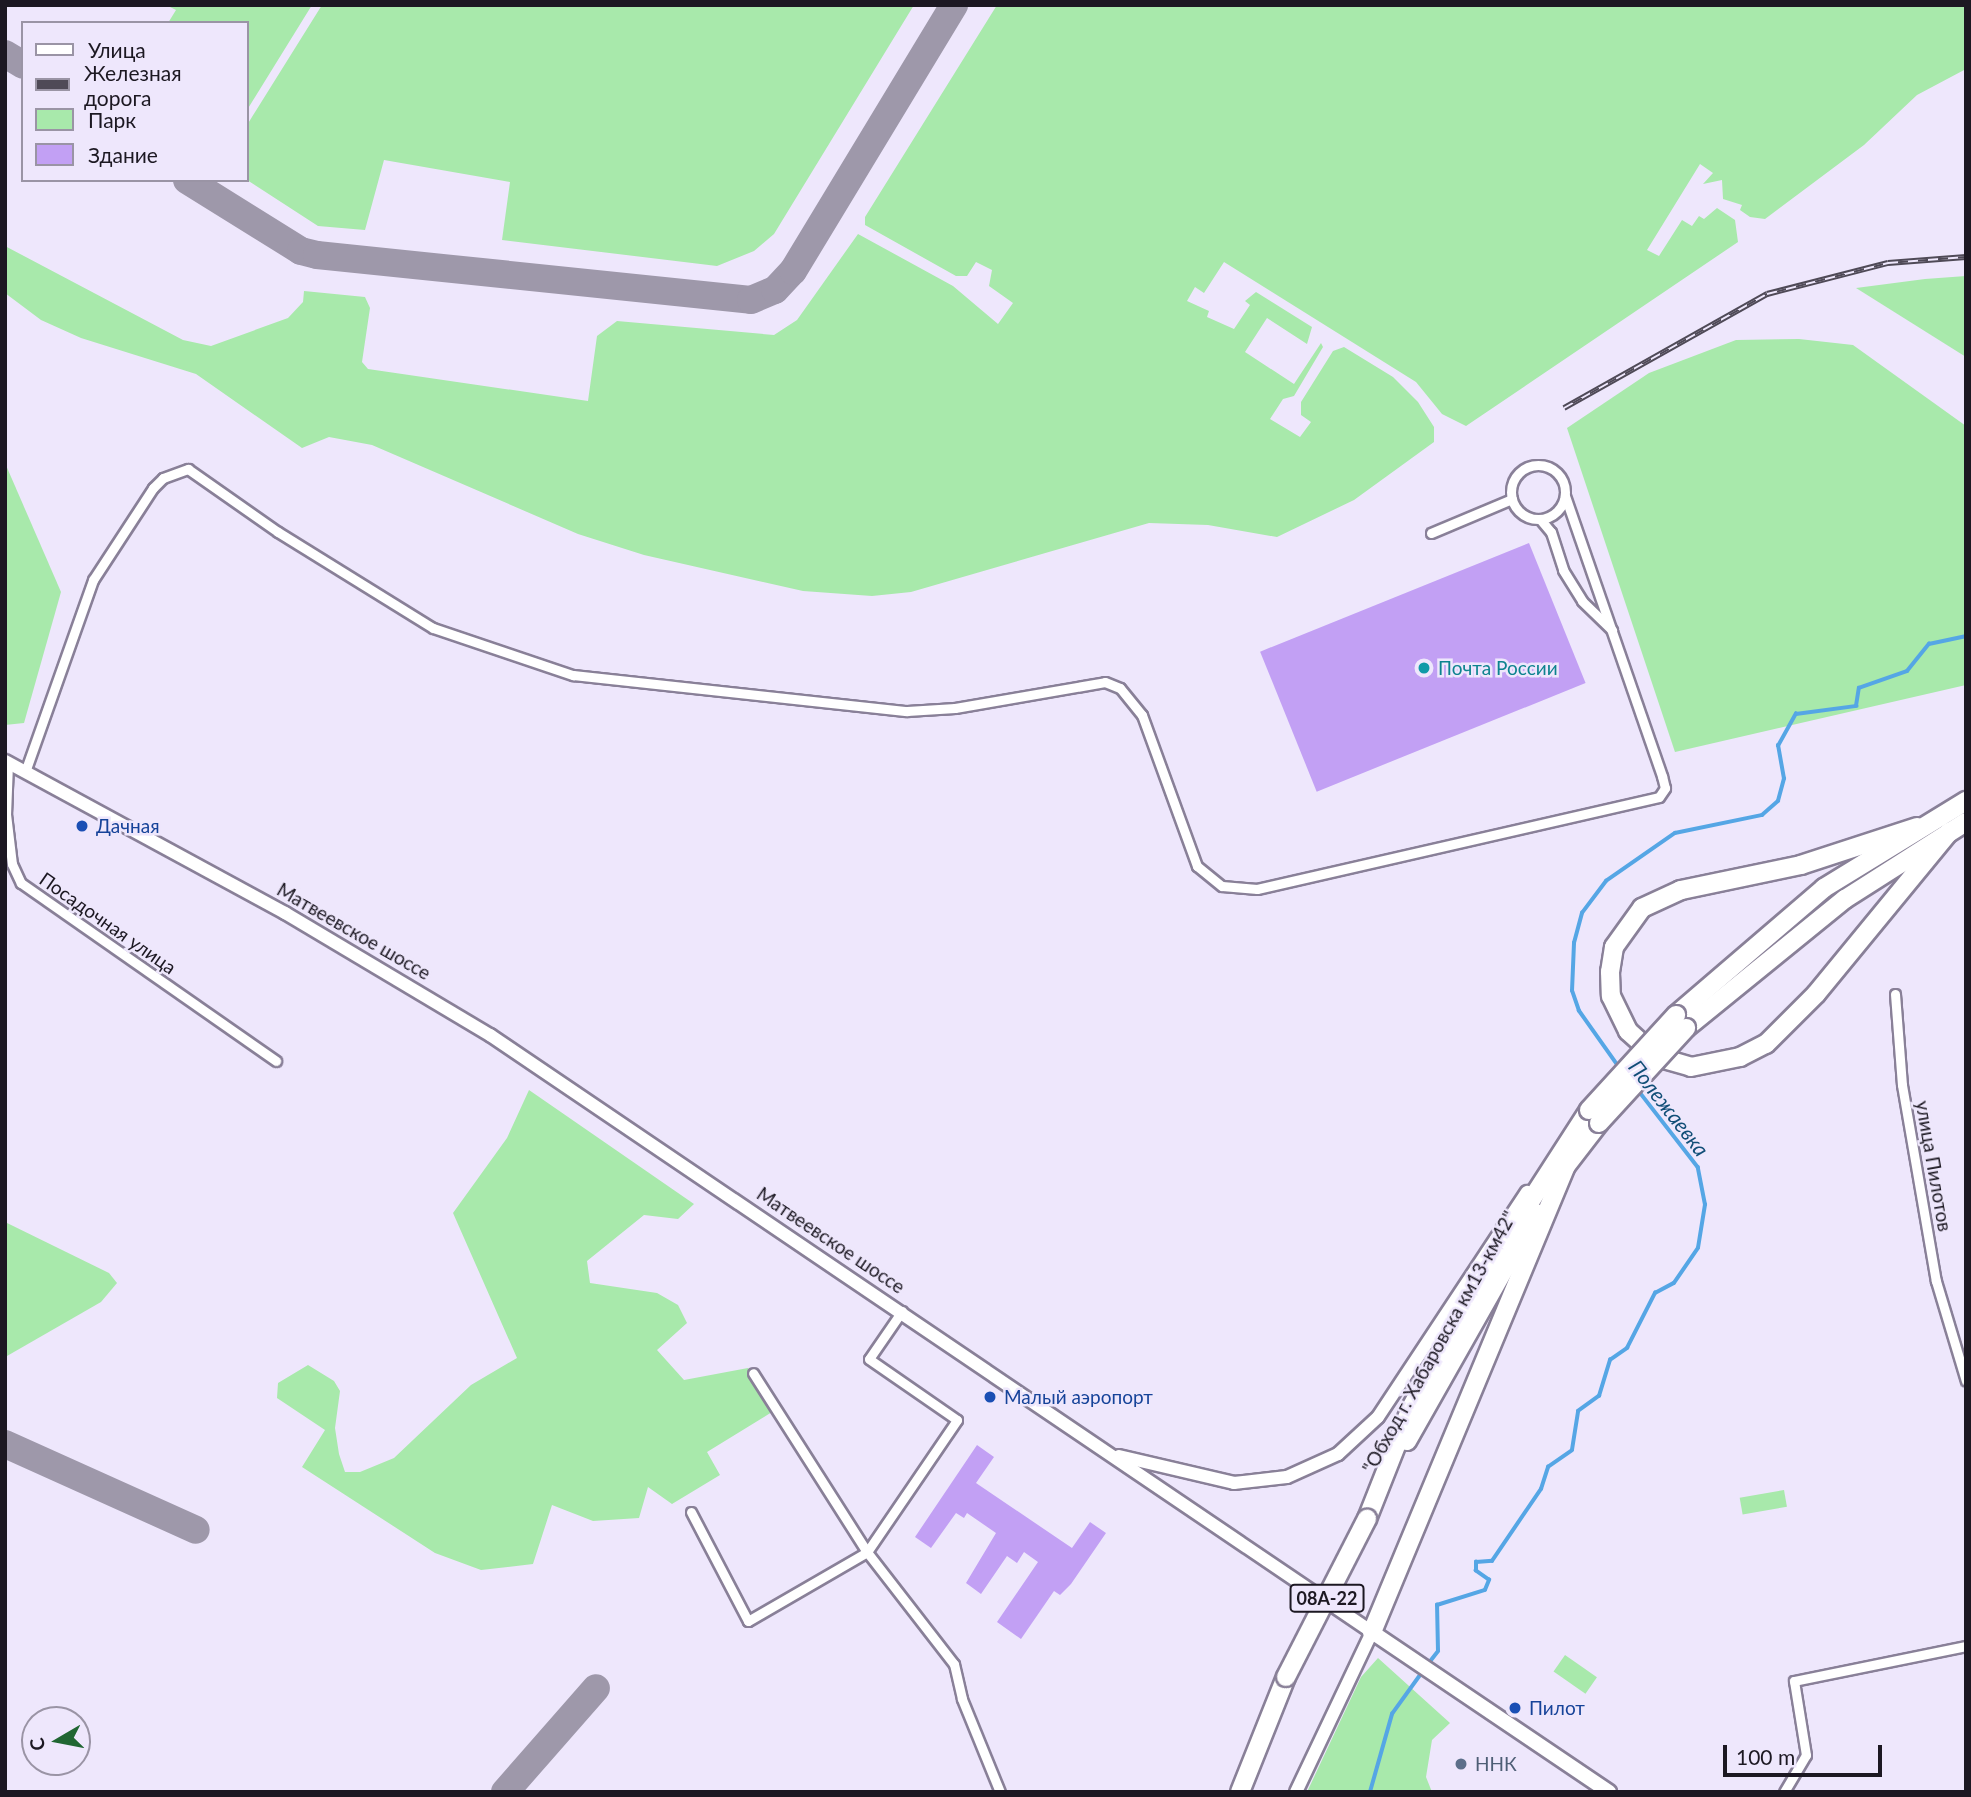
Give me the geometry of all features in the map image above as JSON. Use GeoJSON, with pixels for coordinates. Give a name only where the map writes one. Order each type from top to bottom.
{"type":"FeatureCollection","features":[{"type":"Feature","properties":{"kind":"highway","name":"\"Обход г. Хабаровска км13-км42\""},"geometry":{"type":"LineString","coordinates":[[1240,1792],[1286,1677],[1367,1519],[1417,1397],[1563,1157],[1594,1116],[1752,944],[1917,827],[1966,801]]}},
{"type":"Feature","properties":{"kind":"highway","name":"\"Обход г. Хабаровска км13-км42\""},"geometry":{"type":"LineString","coordinates":[[1681,1021],[1791,938],[1966,822]]}},
{"type":"Feature","properties":{"kind":"highway"},"geometry":{"type":"LineString","coordinates":[[1917,827],[1801,865],[1681,890],[1642,908],[1614,947],[1610,972],[1611,996],[1628,1031],[1657,1057],[1691,1067],[1740,1057],[1766,1044],[1816,994],[1949,832]]}},
{"type":"Feature","properties":{"kind":"highway"},"geometry":{"type":"LineString","coordinates":[[1372,1632],[1563,1157]]}},
{"type":"Feature","properties":{"kind":"main road","name":"Матвеевское шоссе"},"geometry":{"type":"LineString","coordinates":[[7,762],[405,983],[560,1080],[1609,1792]]}},
{"type":"Feature","properties":{"kind":"main road"},"geometry":{"type":"LineString","coordinates":[[1109,1453],[1234,1483],[1287,1477],[1338,1454],[1378,1417],[1498,1230],[1563,1157]]}},
{"type":"Feature","properties":{"kind":"main road"},"geometry":{"type":"LineString","coordinates":[[1296,1792],[1372,1632]]}},
{"type":"Feature","properties":{"kind":"street"},"geometry":{"type":"LineString","coordinates":[[24,772],[93,580],[153,488],[176,471],[188,469],[433,628],[573,676],[907,711],[968,706],[1105,682],[1126,694],[1142,715],[1197,866],[1208,879],[1237,889],[1292,882],[1659,797],[1665,788],[1662,776],[1615,634],[1565,496],[1561,478],[1541,465],[1518,475],[1512,499],[1522,514],[1539,519],[1551,532],[1563,570],[1582,601],[1615,634]]}},
{"type":"Feature","properties":{"kind":"street"},"geometry":{"type":"LineString","coordinates":[[1539,519],[1556,512],[1565,496]]}},
{"type":"Feature","properties":{"kind":"street"},"geometry":{"type":"LineString","coordinates":[[1430,533],[1512,499]]}},
{"type":"Feature","properties":{"kind":"street","name":"Посадочная улица"},"geometry":{"type":"LineString","coordinates":[[7,762],[6,814],[12,864],[21,883],[276,1061]]}},
{"type":"Feature","properties":{"kind":"street","name":"улица Пилотов"},"geometry":{"type":"LineString","coordinates":[[1895,994],[1902,1085],[1936,1281],[1966,1381]]}},
{"type":"Feature","properties":{"kind":"street"},"geometry":{"type":"LineString","coordinates":[[691,1513],[748,1621],[867,1552],[957,1420],[869,1359],[902,1311]]}},
{"type":"Feature","properties":{"kind":"street"},"geometry":{"type":"LineString","coordinates":[[753,1373],[867,1552],[954,1664],[962,1699],[1000,1792]]}},
{"type":"Feature","properties":{"kind":"street"},"geometry":{"type":"LineString","coordinates":[[1784,1792],[1806,1755],[1794,1681],[1966,1646]]}},
{"type":"Feature","properties":{"kind":"green space"},"geometry":{"type":"Polygon","coordinates":[[[166,5],[312,5],[248,108],[248,21],[169,21],[176,10],[166,5]]]}},
{"type":"Feature","properties":{"kind":"green space"},"geometry":{"type":"Polygon","coordinates":[[[322,5],[914,5],[774,234],[754,251],[717,266],[502,240],[510,182],[384,160],[365,230],[318,226],[248,181],[248,123],[322,5]]]}},
{"type":"Feature","properties":{"kind":"green space"},"geometry":{"type":"Polygon","coordinates":[[[997,5],[1966,5],[1966,69],[1917,95],[1864,145],[1765,219],[1750,217],[1740,210],[1742,205],[1723,199],[1722,180],[1703,184],[1713,173],[1700,164],[1647,250],[1659,256],[1682,220],[1692,226],[1699,216],[1704,219],[1717,208],[1735,220],[1738,242],[1466,426],[1442,414],[1416,382],[1224,262],[1204,293],[1195,287],[1187,301],[1209,311],[1207,317],[1234,329],[1250,305],[1245,301],[1256,292],[1312,327],[1307,344],[1267,318],[1245,352],[1294,384],[1321,343],[1323,347],[1294,396],[1283,399],[1270,419],[1300,437],[1311,422],[1301,415],[1301,402],[1333,351],[1344,347],[1393,377],[1418,402],[1434,427],[1434,442],[1354,500],[1277,537],[1208,525],[1149,523],[911,592],[872,596],[803,591],[644,555],[578,534],[372,445],[329,437],[302,448],[196,374],[81,338],[41,320],[5,293],[5,246],[183,340],[211,346],[288,318],[303,302],[304,291],[365,297],[370,308],[362,362],[368,369],[588,401],[597,336],[617,321],[774,335],[797,320],[858,234],[953,286],[998,324],[1013,303],[989,286],[992,270],[976,262],[967,276],[956,276],[865,225],[865,217],[997,5]]]}},
{"type":"Feature","properties":{"kind":"green space"},"geometry":{"type":"Polygon","coordinates":[[[1966,276],[1966,357],[1856,288],[1925,279],[1966,276]]]}},
{"type":"Feature","properties":{"kind":"green space"},"geometry":{"type":"Polygon","coordinates":[[[1799,339],[1853,345],[1966,426],[1966,685],[1675,752],[1567,428],[1649,373],[1736,340],[1799,339]]]}},
{"type":"Feature","properties":{"kind":"green space"},"geometry":{"type":"Polygon","coordinates":[[[5,463],[61,592],[24,723],[5,725],[5,463]]]}},
{"type":"Feature","properties":{"kind":"green space"},"geometry":{"type":"Polygon","coordinates":[[[529,1090],[694,1204],[678,1219],[644,1215],[587,1261],[590,1283],[657,1293],[678,1305],[687,1323],[657,1350],[684,1380],[748,1368],[772,1412],[707,1452],[720,1475],[672,1504],[648,1487],[639,1518],[593,1521],[552,1505],[533,1564],[481,1570],[435,1553],[302,1467],[325,1430],[277,1398],[278,1383],[308,1365],[334,1381],[340,1391],[335,1428],[339,1454],[345,1472],[360,1472],[394,1458],[471,1385],[517,1358],[453,1213],[507,1138],[529,1090]]]}},
{"type":"Feature","properties":{"kind":"green space"},"geometry":{"type":"Polygon","coordinates":[[[5,1222],[109,1273],[117,1283],[101,1302],[7,1356],[5,1222]]]}},
{"type":"Feature","properties":{"kind":"green space"},"geometry":{"type":"Polygon","coordinates":[[[1784,1490],[1787,1507],[1743,1515],[1740,1498],[1784,1490]]]}},
{"type":"Feature","properties":{"kind":"green space"},"geometry":{"type":"Polygon","coordinates":[[[1565,1655],[1597,1677],[1585,1694],[1554,1671],[1565,1655]]]}},
{"type":"Feature","properties":{"kind":"green space"},"geometry":{"type":"Polygon","coordinates":[[[1378,1658],[1450,1723],[1432,1740],[1426,1777],[1432,1792],[1307,1792],[1361,1677],[1378,1658]]]}},
{"type":"Feature","properties":{"kind":"building","name":"Почта России"},"geometry":{"type":"Polygon","coordinates":[[[1529,543],[1586,683],[1317,792],[1260,652],[1529,543]]]}},
{"type":"Feature","properties":{"kind":"building"},"geometry":{"type":"Polygon","coordinates":[[[977,1445],[994,1457],[976,1483],[1072,1548],[1090,1522],[1106,1533],[1071,1584],[1060,1595],[1054,1591],[1021,1639],[997,1622],[1038,1562],[1024,1552],[1017,1563],[1007,1556],[981,1594],[966,1583],[996,1533],[967,1513],[964,1518],[956,1513],[931,1548],[915,1537],[977,1445]]]}},
{"type":"Feature","properties":{"kind":"waterway","name":"Полежаевка"},"geometry":{"type":"LineString","coordinates":[[1620,1069],[1579,1011],[1572,991],[1574,943],[1582,913],[1606,881],[1675,833],[1762,815],[1778,801],[1784,779],[1778,746],[1796,714],[1856,706],[1859,688],[1907,671],[1929,644],[1966,636]]}},
{"type":"Feature","properties":{"kind":"waterway","name":"Полежаевка"},"geometry":{"type":"LineString","coordinates":[[1428,1664],[1438,1651],[1437,1605],[1485,1590],[1489,1580],[1476,1571],[1476,1562],[1492,1561],[1541,1489],[1548,1467],[1572,1450],[1578,1411],[1599,1396],[1610,1360],[1627,1348],[1655,1293],[1674,1283],[1698,1248],[1705,1205],[1698,1168],[1636,1088]]}},
{"type":"Feature","properties":{"kind":"waterway","name":"Полежаевка"},"geometry":{"type":"LineString","coordinates":[[1370,1792],[1392,1714],[1423,1671]]}},
{"type":"Feature","properties":{"kind":"taxiway"},"geometry":{"type":"LineString","coordinates":[[190,182],[301,251],[317,255],[751,300],[775,290],[793,271],[954,5]]}},
{"type":"Feature","properties":{"kind":"taxiway"},"geometry":{"type":"LineString","coordinates":[[5,54],[21,64]]}},
{"type":"Feature","properties":{"kind":"taxiway"},"geometry":{"type":"LineString","coordinates":[[5,1444],[196,1530]]}},
{"type":"Feature","properties":{"kind":"taxiway"},"geometry":{"type":"LineString","coordinates":[[505,1792],[596,1688]]}},
{"type":"Feature","properties":{"kind":"railway"},"geometry":{"type":"LineString","coordinates":[[1564,408],[1767,294],[1888,263],[1966,257]]}},
{"type":"Feature","properties":{"kind":"place","name":"Почта России"},"geometry":{"type":"Point","coordinates":[1424,668]}},
{"type":"Feature","properties":{"kind":"place","name":"Дачная"},"geometry":{"type":"Point","coordinates":[82,826]}},
{"type":"Feature","properties":{"kind":"place","name":"Малый аэропорт"},"geometry":{"type":"Point","coordinates":[990,1397]}},
{"type":"Feature","properties":{"kind":"place","name":"Пилот"},"geometry":{"type":"Point","coordinates":[1515,1708]}},
{"type":"Feature","properties":{"kind":"place","name":"ННК"},"geometry":{"type":"Point","coordinates":[1461,1764]}}]}
